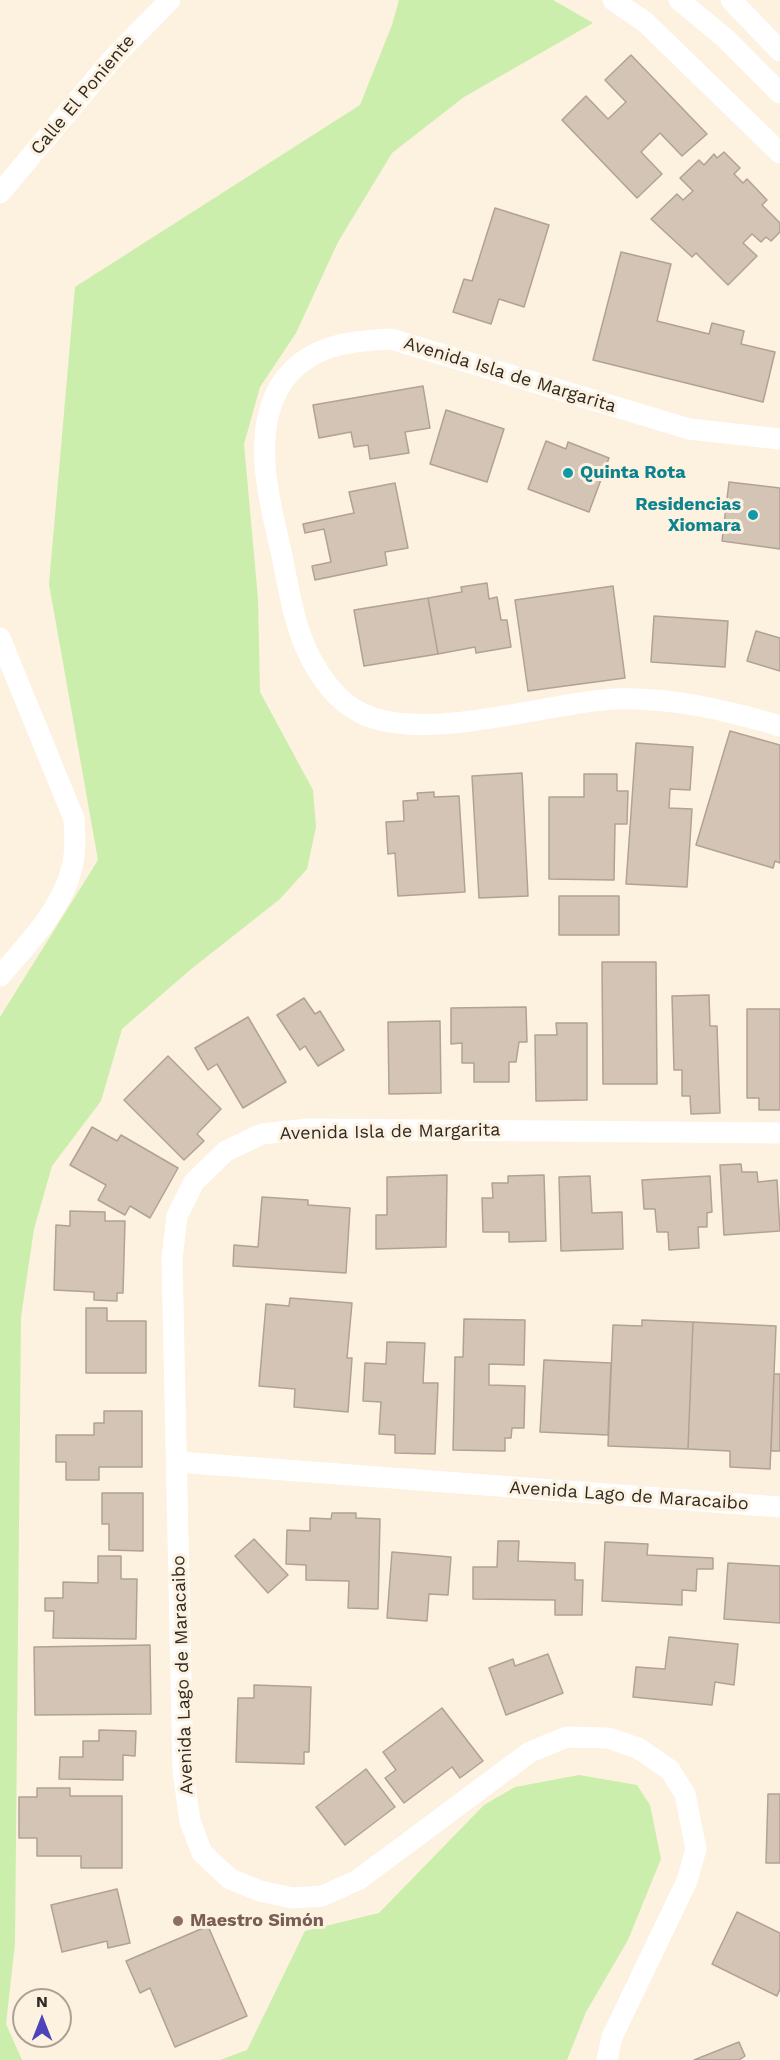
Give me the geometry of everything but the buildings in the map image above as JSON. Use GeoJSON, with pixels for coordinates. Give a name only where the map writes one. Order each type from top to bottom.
{"type":"FeatureCollection","features":[{"type":"Feature","properties":{"kind":"street","name":"Calle El Poniente"},"geometry":{"type":"LineString","coordinates":[[0,193],[114,57],[170,0]]}},
{"type":"Feature","properties":{"kind":"street"},"geometry":{"type":"LineString","coordinates":[[613,0],[645,22],[780,153]]}},
{"type":"Feature","properties":{"kind":"street"},"geometry":{"type":"LineString","coordinates":[[679,0],[726,39],[780,93]]}},
{"type":"Feature","properties":{"kind":"street"},"geometry":{"type":"LineString","coordinates":[[731,0],[780,51]]}},
{"type":"Feature","properties":{"kind":"street","name":"Avenida Isla de Margarita"},"geometry":{"type":"LineString","coordinates":[[780,439],[689,429],[391,339],[358,340],[330,346],[305,358],[286,377],[271,403],[265,440],[269,495],[294,615],[308,654],[320,675],[338,697],[360,713],[381,721],[411,724],[456,722],[615,699],[720,708],[780,726]]}},
{"type":"Feature","properties":{"kind":"street"},"geometry":{"type":"LineString","coordinates":[[0,638],[74,819],[75,846],[71,872],[61,894],[31,939],[0,976]]}},
{"type":"Feature","properties":{"kind":"street","name":"Avenida Isla de Margarita"},"geometry":{"type":"LineString","coordinates":[[178,1462],[172,1259],[177,1216],[194,1182],[226,1151],[262,1134],[308,1129],[780,1132]]}},
{"type":"Feature","properties":{"kind":"street","name":"Avenida Lago de Maracaibo"},"geometry":{"type":"LineString","coordinates":[[607,2060],[612,2037],[687,1881],[696,1849],[685,1794],[670,1770],[638,1748],[608,1738],[567,1737],[530,1752],[358,1880],[322,1896],[292,1898],[260,1892],[230,1879],[202,1853],[190,1821],[183,1771],[178,1462],[780,1507]]}},
{"type":"Feature","properties":{"kind":"green space"},"geometry":{"type":"Polygon","coordinates":[[[399,0],[553,0],[593,23],[464,97],[392,153],[338,242],[296,333],[260,387],[244,444],[258,599],[260,692],[313,790],[316,827],[307,869],[280,899],[190,970],[122,1029],[101,1101],[52,1166],[34,1229],[21,1317],[15,1943],[6,2024],[12,2038],[12,2048],[17,2048],[22,2060],[0,2060],[0,1017],[98,860],[49,584],[75,287],[360,105],[392,25],[399,0]]]}},
{"type":"Feature","properties":{"kind":"green space"},"geometry":{"type":"Polygon","coordinates":[[[579,1775],[637,1785],[650,1805],[661,1859],[628,1940],[586,2012],[567,2060],[220,2060],[247,2050],[305,1931],[379,1913],[484,1805],[515,1787],[579,1775]]]}},
{"type":"Feature","properties":{"kind":"place","name":"Quinta Rota"},"geometry":{"type":"Point","coordinates":[568,473]}},
{"type":"Feature","properties":{"kind":"place","name":"Residencias Xiomara"},"geometry":{"type":"Point","coordinates":[753,515]}},
{"type":"Feature","properties":{"kind":"place","name":"Maestro Simón"},"geometry":{"type":"Point","coordinates":[178,1921]}}]}
